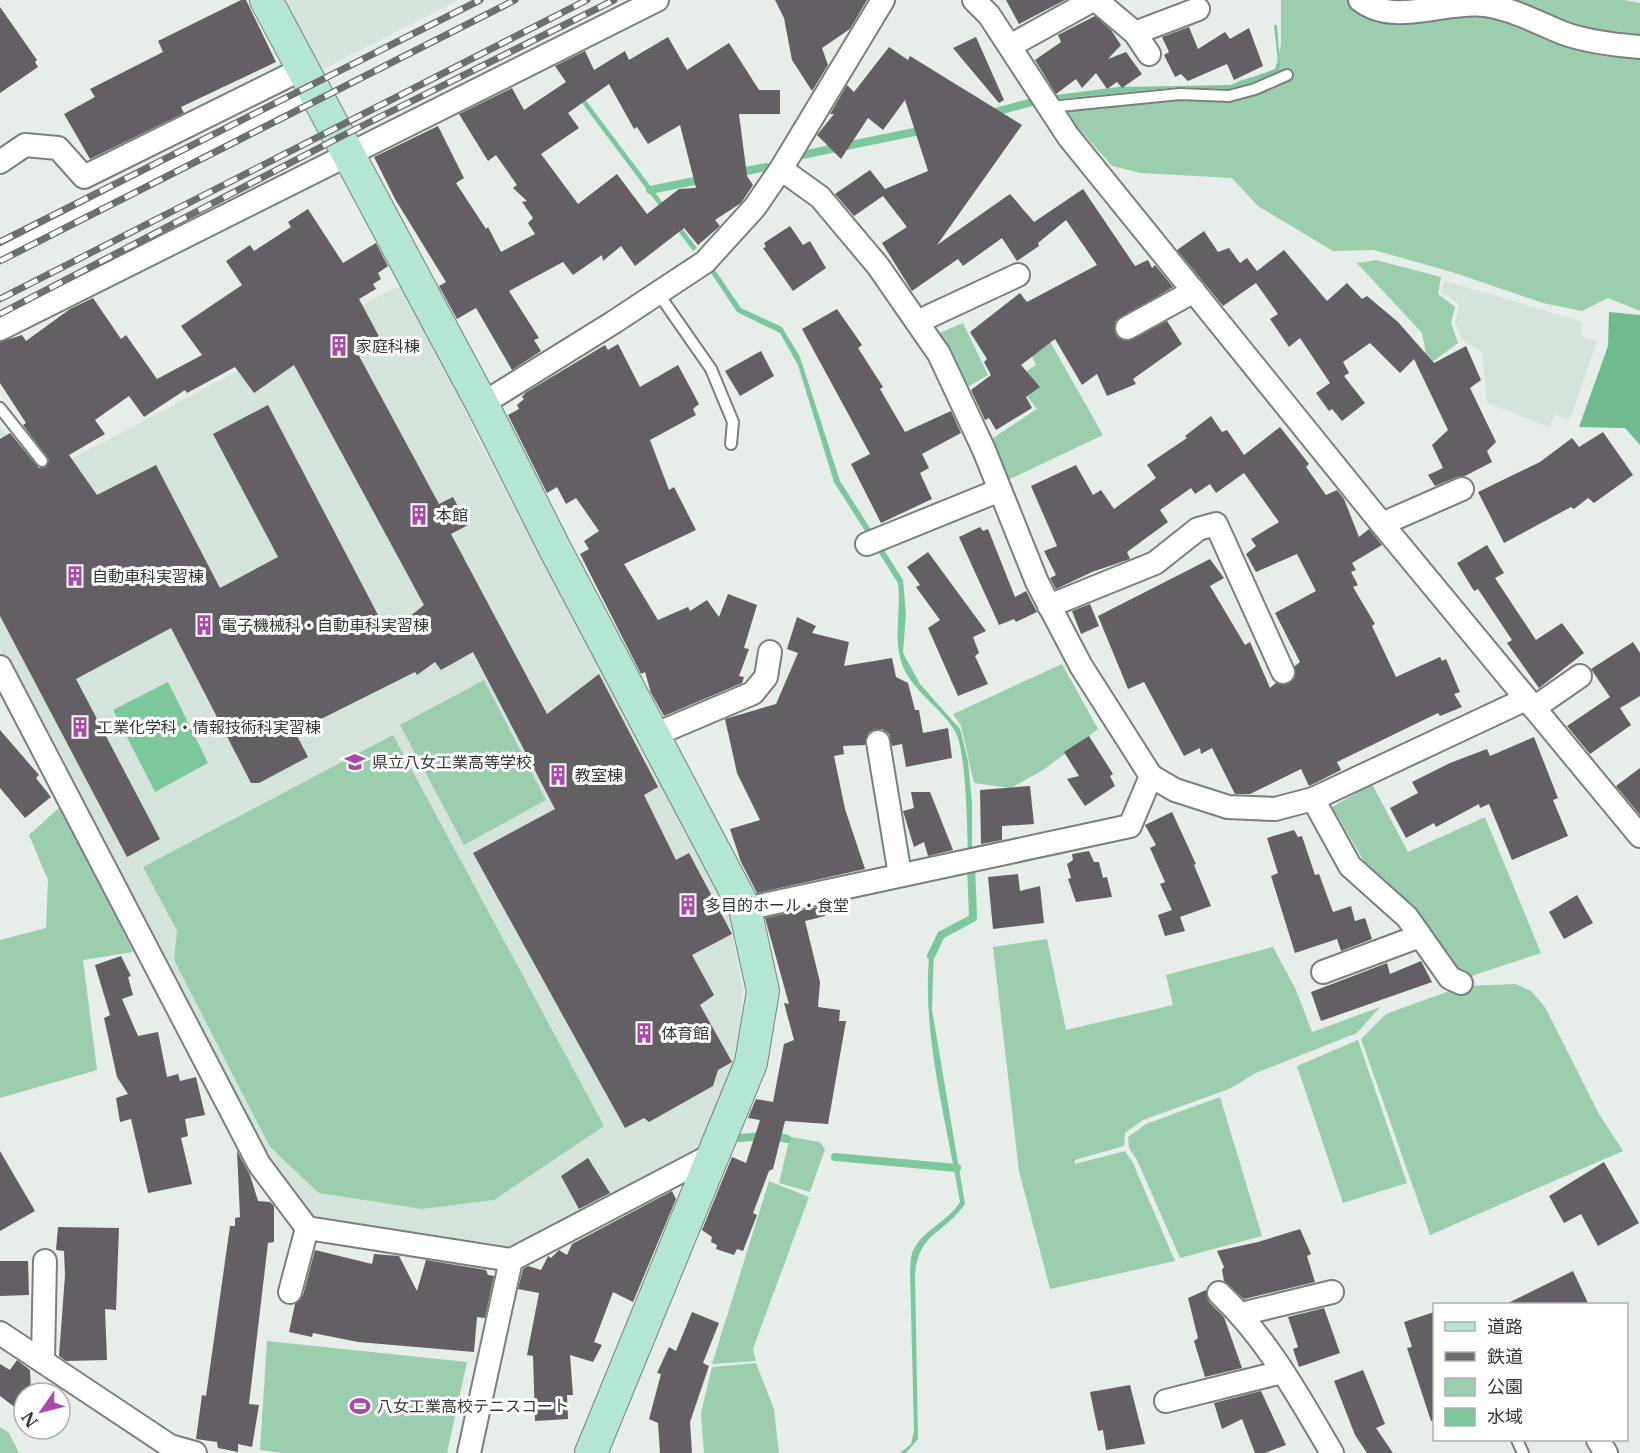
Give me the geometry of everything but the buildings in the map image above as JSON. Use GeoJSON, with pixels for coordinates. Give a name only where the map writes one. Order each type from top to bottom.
{"type":"FeatureCollection","features":[{"type":"Feature","properties":{"kind":"street"},"geometry":{"type":"LineString","coordinates":[[266,0],[482,404],[745,909],[763,991],[751,1063],[591,1453]]}},
{"type":"Feature","properties":{"kind":"street"},"geometry":{"type":"LineString","coordinates":[[0,329],[657,0]]}},
{"type":"Feature","properties":{"kind":"street"},"geometry":{"type":"LineString","coordinates":[[482,404],[705,262],[754,207],[781,169],[883,0]]}},
{"type":"Feature","properties":{"kind":"street"},"geometry":{"type":"LineString","coordinates":[[974,0],[989,15],[1068,136],[1382,524],[1640,836]]}},
{"type":"Feature","properties":{"kind":"street"},"geometry":{"type":"LineString","coordinates":[[1010,46],[1095,0],[1135,33],[1149,54]]}},
{"type":"Feature","properties":{"kind":"street"},"geometry":{"type":"LineString","coordinates":[[1359,0],[1371,9],[1395,12],[1485,5],[1530,18],[1565,33],[1640,47]]}},
{"type":"Feature","properties":{"kind":"street"},"geometry":{"type":"LineString","coordinates":[[1135,33],[1198,9]]}},
{"type":"Feature","properties":{"kind":"street"},"geometry":{"type":"LineString","coordinates":[[0,162],[25,145],[58,148],[84,177],[310,80]]}},
{"type":"Feature","properties":{"kind":"street"},"geometry":{"type":"LineString","coordinates":[[781,169],[820,197],[878,266],[939,354],[1049,606],[1081,666],[1151,776],[1175,790],[1228,807],[1275,809],[1313,799],[1530,703],[1580,676]]}},
{"type":"Feature","properties":{"kind":"street"},"geometry":{"type":"LineString","coordinates":[[917,322],[1018,275]]}},
{"type":"Feature","properties":{"kind":"street"},"geometry":{"type":"LineString","coordinates":[[1127,328],[1194,291]]}},
{"type":"Feature","properties":{"kind":"street"},"geometry":{"type":"LineString","coordinates":[[1382,524],[1462,489]]}},
{"type":"Feature","properties":{"kind":"street"},"geometry":{"type":"LineString","coordinates":[[867,544],[1000,490]]}},
{"type":"Feature","properties":{"kind":"street"},"geometry":{"type":"LineString","coordinates":[[1049,606],[1155,563],[1198,529],[1216,524],[1283,672]]}},
{"type":"Feature","properties":{"kind":"street"},"geometry":{"type":"LineString","coordinates":[[654,735],[753,693],[765,677],[770,652]]}},
{"type":"Feature","properties":{"kind":"street"},"geometry":{"type":"LineString","coordinates":[[0,667],[259,1164],[307,1228],[511,1260],[712,1155]]}},
{"type":"Feature","properties":{"kind":"street"},"geometry":{"type":"LineString","coordinates":[[878,742],[900,875]]}},
{"type":"Feature","properties":{"kind":"street"},"geometry":{"type":"LineString","coordinates":[[745,909],[1130,826],[1151,776]]}},
{"type":"Feature","properties":{"kind":"street"},"geometry":{"type":"LineString","coordinates":[[1313,799],[1350,866],[1407,917],[1450,978],[1461,983]]}},
{"type":"Feature","properties":{"kind":"street"},"geometry":{"type":"LineString","coordinates":[[1323,972],[1420,936]]}},
{"type":"Feature","properties":{"kind":"street"},"geometry":{"type":"LineString","coordinates":[[290,1292],[307,1228]]}},
{"type":"Feature","properties":{"kind":"street"},"geometry":{"type":"LineString","coordinates":[[468,1453],[511,1260]]}},
{"type":"Feature","properties":{"kind":"street"},"geometry":{"type":"LineString","coordinates":[[43,1359],[45,1261]]}},
{"type":"Feature","properties":{"kind":"street"},"geometry":{"type":"LineString","coordinates":[[1241,1314],[1332,1292]]}},
{"type":"Feature","properties":{"kind":"street"},"geometry":{"type":"LineString","coordinates":[[1219,1293],[1241,1314],[1282,1372],[1332,1453]]}},
{"type":"Feature","properties":{"kind":"street"},"geometry":{"type":"LineString","coordinates":[[0,1332],[170,1446],[195,1453]]}},
{"type":"Feature","properties":{"kind":"street"},"geometry":{"type":"LineString","coordinates":[[1166,1401],[1282,1372]]}},
{"type":"Feature","properties":{"kind":"lane"},"geometry":{"type":"LineString","coordinates":[[1050,107],[1180,94],[1229,96],[1255,89],[1287,75]]}},
{"type":"Feature","properties":{"kind":"lane"},"geometry":{"type":"LineString","coordinates":[[0,252],[310,80]]}},
{"type":"Feature","properties":{"kind":"lane"},"geometry":{"type":"LineString","coordinates":[[658,293],[711,369],[733,422],[731,444]]}},
{"type":"Feature","properties":{"kind":"lane"},"geometry":{"type":"LineString","coordinates":[[0,408],[42,461]]}},
{"type":"Feature","properties":{"kind":"shaded area"},"geometry":{"type":"Polygon","coordinates":[[[283,0],[459,0],[323,69],[283,0]]]}},
{"type":"Feature","properties":{"kind":"shaded area"},"geometry":{"type":"Polygon","coordinates":[[[1445,281],[1583,322],[1582,336],[1597,342],[1570,419],[1555,415],[1549,427],[1487,403],[1482,352],[1462,339],[1455,322],[1459,304],[1440,292],[1445,281]]]}},
{"type":"Feature","properties":{"kind":"shaded area","name":"県立八女工業高等学校"},"geometry":{"type":"Polygon","coordinates":[[[400,285],[459,393],[475,433],[726,903],[743,989],[738,1056],[694,1157],[498,1254],[306,1216],[268,1164],[0,649],[0,428],[41,475],[400,285]]]}},
{"type":"Feature","properties":{"kind":"shaded area"},"geometry":{"type":"Polygon","coordinates":[[[1609,312],[1640,315],[1640,445],[1625,428],[1579,427],[1608,346],[1609,312]]]}},
{"type":"Feature","properties":{"kind":"green space"},"geometry":{"type":"Polygon","coordinates":[[[1281,0],[1625,0],[1640,3],[1640,311],[1608,298],[1582,311],[1543,303],[1452,272],[1374,250],[1333,251],[1258,206],[1232,178],[1141,173],[1112,166],[1059,106],[1169,99],[1201,101],[1233,98],[1238,81],[1275,71],[1281,44],[1281,0]]]}},
{"type":"Feature","properties":{"kind":"green space"},"geometry":{"type":"Polygon","coordinates":[[[1376,260],[1441,277],[1438,294],[1455,307],[1451,323],[1458,343],[1428,365],[1422,333],[1357,263],[1376,260]]]}},
{"type":"Feature","properties":{"kind":"green space"},"geometry":{"type":"Polygon","coordinates":[[[1031,308],[1103,435],[1006,481],[990,440],[1037,409],[1014,380],[1036,365],[1014,318],[1031,308]]]}},
{"type":"Feature","properties":{"kind":"green space"},"geometry":{"type":"Polygon","coordinates":[[[963,323],[988,375],[966,388],[935,335],[963,323]]]}},
{"type":"Feature","properties":{"kind":"green space"},"geometry":{"type":"Polygon","coordinates":[[[1062,664],[1098,729],[1043,770],[1011,788],[974,783],[961,726],[953,714],[1062,664]]]}},
{"type":"Feature","properties":{"kind":"green space"},"geometry":{"type":"Polygon","coordinates":[[[484,680],[546,800],[464,845],[400,725],[484,680]]]}},
{"type":"Feature","properties":{"kind":"green space"},"geometry":{"type":"Polygon","coordinates":[[[393,735],[604,1126],[494,1200],[422,1209],[319,1193],[270,1147],[174,960],[177,931],[143,867],[393,735]]]}},
{"type":"Feature","properties":{"kind":"green space"},"geometry":{"type":"Polygon","coordinates":[[[1372,784],[1408,852],[1485,817],[1541,953],[1462,979],[1415,907],[1369,870],[1332,807],[1372,784]]]}},
{"type":"Feature","properties":{"kind":"green space"},"geometry":{"type":"Polygon","coordinates":[[[62,805],[133,952],[83,960],[97,1070],[0,1098],[0,940],[46,928],[48,880],[29,835],[62,805]]]}},
{"type":"Feature","properties":{"kind":"green space"},"geometry":{"type":"Polygon","coordinates":[[[1047,939],[1066,1030],[1173,1005],[1166,975],[1273,947],[1296,990],[1312,1032],[1380,1007],[1357,1033],[1256,1073],[1229,1089],[1143,1120],[1125,1133],[1124,1146],[1075,1160],[1075,1164],[1125,1151],[1133,1163],[1175,1261],[1050,1289],[1019,1171],[993,947],[1047,939]]]}},
{"type":"Feature","properties":{"kind":"green space"},"geometry":{"type":"Polygon","coordinates":[[[1516,984],[1531,991],[1545,1007],[1599,1114],[1623,1151],[1430,1235],[1361,1039],[1386,1014],[1463,986],[1516,984]]]}},
{"type":"Feature","properties":{"kind":"green space"},"geometry":{"type":"Polygon","coordinates":[[[1358,1040],[1407,1183],[1343,1203],[1297,1066],[1358,1040]]]}},
{"type":"Feature","properties":{"kind":"green space"},"geometry":{"type":"Polygon","coordinates":[[[1220,1097],[1262,1236],[1180,1258],[1137,1160],[1129,1148],[1128,1137],[1146,1124],[1220,1097]]]}},
{"type":"Feature","properties":{"kind":"green space"},"geometry":{"type":"Polygon","coordinates":[[[790,1137],[820,1142],[825,1149],[810,1192],[779,1183],[790,1137]]]}},
{"type":"Feature","properties":{"kind":"green space"},"geometry":{"type":"Polygon","coordinates":[[[769,1181],[809,1197],[753,1349],[756,1361],[712,1364],[769,1181]]]}},
{"type":"Feature","properties":{"kind":"green space","name":"八女工業高校テニスコート"},"geometry":{"type":"Polygon","coordinates":[[[267,1341],[467,1362],[447,1453],[284,1453],[260,1450],[267,1341]]]}},
{"type":"Feature","properties":{"kind":"green space"},"geometry":{"type":"Polygon","coordinates":[[[756,1363],[774,1409],[779,1453],[704,1453],[701,1413],[712,1367],[756,1363]]]}},
{"type":"Feature","properties":{"kind":"green space"},"geometry":{"type":"Polygon","coordinates":[[[0,1427],[9,1433],[19,1453],[0,1453],[0,1427]]]}},
{"type":"Feature","properties":{"kind":"water"},"geometry":{"type":"Polygon","coordinates":[[[1274,25],[1277,25],[1280,65],[1277,73],[1229,89],[1178,87],[1057,99],[1056,95],[1119,87],[1230,85],[1275,69],[1278,62],[1274,25]]]}},
{"type":"Feature","properties":{"kind":"water"},"geometry":{"type":"Polygon","coordinates":[[[581,94],[697,248],[693,251],[576,95],[581,94]]]}},
{"type":"Feature","properties":{"kind":"water"},"geometry":{"type":"Polygon","coordinates":[[[715,270],[741,308],[782,327],[800,357],[840,481],[903,580],[906,614],[903,653],[920,684],[960,729],[968,761],[972,803],[972,850],[968,850],[965,788],[959,740],[948,721],[914,685],[902,664],[898,644],[898,583],[834,482],[798,365],[780,333],[737,312],[711,273],[715,270]]]}},
{"type":"Feature","properties":{"kind":"water"},"geometry":{"type":"Polygon","coordinates":[[[168,682],[208,763],[155,792],[113,710],[168,682]]]}},
{"type":"Feature","properties":{"kind":"water"},"geometry":{"type":"Polygon","coordinates":[[[934,947],[932,1010],[965,1204],[927,1242],[917,1260],[915,1274],[918,1439],[906,1453],[900,1453],[911,1444],[914,1431],[911,1256],[922,1238],[949,1215],[960,1202],[932,1043],[928,980],[930,950],[934,947]]]}},
{"type":"Feature","properties":{"kind":"waterway"},"geometry":{"type":"LineString","coordinates":[[991,113],[1036,101]]}},
{"type":"Feature","properties":{"kind":"waterway"},"geometry":{"type":"LineString","coordinates":[[802,155],[924,130]]}},
{"type":"Feature","properties":{"kind":"waterway"},"geometry":{"type":"LineString","coordinates":[[736,173],[766,167]]}},
{"type":"Feature","properties":{"kind":"waterway"},"geometry":{"type":"LineString","coordinates":[[650,190],[704,179]]}},
{"type":"Feature","properties":{"kind":"waterway"},"geometry":{"type":"LineString","coordinates":[[931,956],[941,935],[973,918],[971,864]]}},
{"type":"Feature","properties":{"kind":"waterway"},"geometry":{"type":"LineString","coordinates":[[740,1138],[771,1135],[787,1139]]}},
{"type":"Feature","properties":{"kind":"waterway"},"geometry":{"type":"LineString","coordinates":[[835,1157],[957,1168]]}},
{"type":"Feature","properties":{"kind":"railway"},"geometry":{"type":"LineString","coordinates":[[0,242],[480,0]]}},
{"type":"Feature","properties":{"kind":"railway"},"geometry":{"type":"LineString","coordinates":[[0,261],[515,0]]}},
{"type":"Feature","properties":{"kind":"railway"},"geometry":{"type":"LineString","coordinates":[[0,299],[587,0]]}},
{"type":"Feature","properties":{"kind":"railway"},"geometry":{"type":"LineString","coordinates":[[0,314],[340,137],[614,0]]}},
{"type":"Feature","properties":{"kind":"place","name":"家庭科棟"},"geometry":{"type":"Point","coordinates":[339,346]}},
{"type":"Feature","properties":{"kind":"place","name":"本館"},"geometry":{"type":"Point","coordinates":[419,515]}},
{"type":"Feature","properties":{"kind":"place","name":"自動車科実習棟"},"geometry":{"type":"Point","coordinates":[75,576]}},
{"type":"Feature","properties":{"kind":"place","name":"電子機械科・自動車科実習棟"},"geometry":{"type":"Point","coordinates":[204,625]}},
{"type":"Feature","properties":{"kind":"place","name":"工業化学科・情報技術科実習棟"},"geometry":{"type":"Point","coordinates":[80,727]}},
{"type":"Feature","properties":{"kind":"place","name":"県立八女工業高等学校"},"geometry":{"type":"Point","coordinates":[355,762]}},
{"type":"Feature","properties":{"kind":"place","name":"教室棟"},"geometry":{"type":"Point","coordinates":[558,775]}},
{"type":"Feature","properties":{"kind":"place","name":"多目的ホール・食堂"},"geometry":{"type":"Point","coordinates":[688,905]}},
{"type":"Feature","properties":{"kind":"place","name":"体育館"},"geometry":{"type":"Point","coordinates":[644,1033]}},
{"type":"Feature","properties":{"kind":"place","name":"八女工業高校テニスコート"},"geometry":{"type":"Point","coordinates":[360,1406]}}]}
